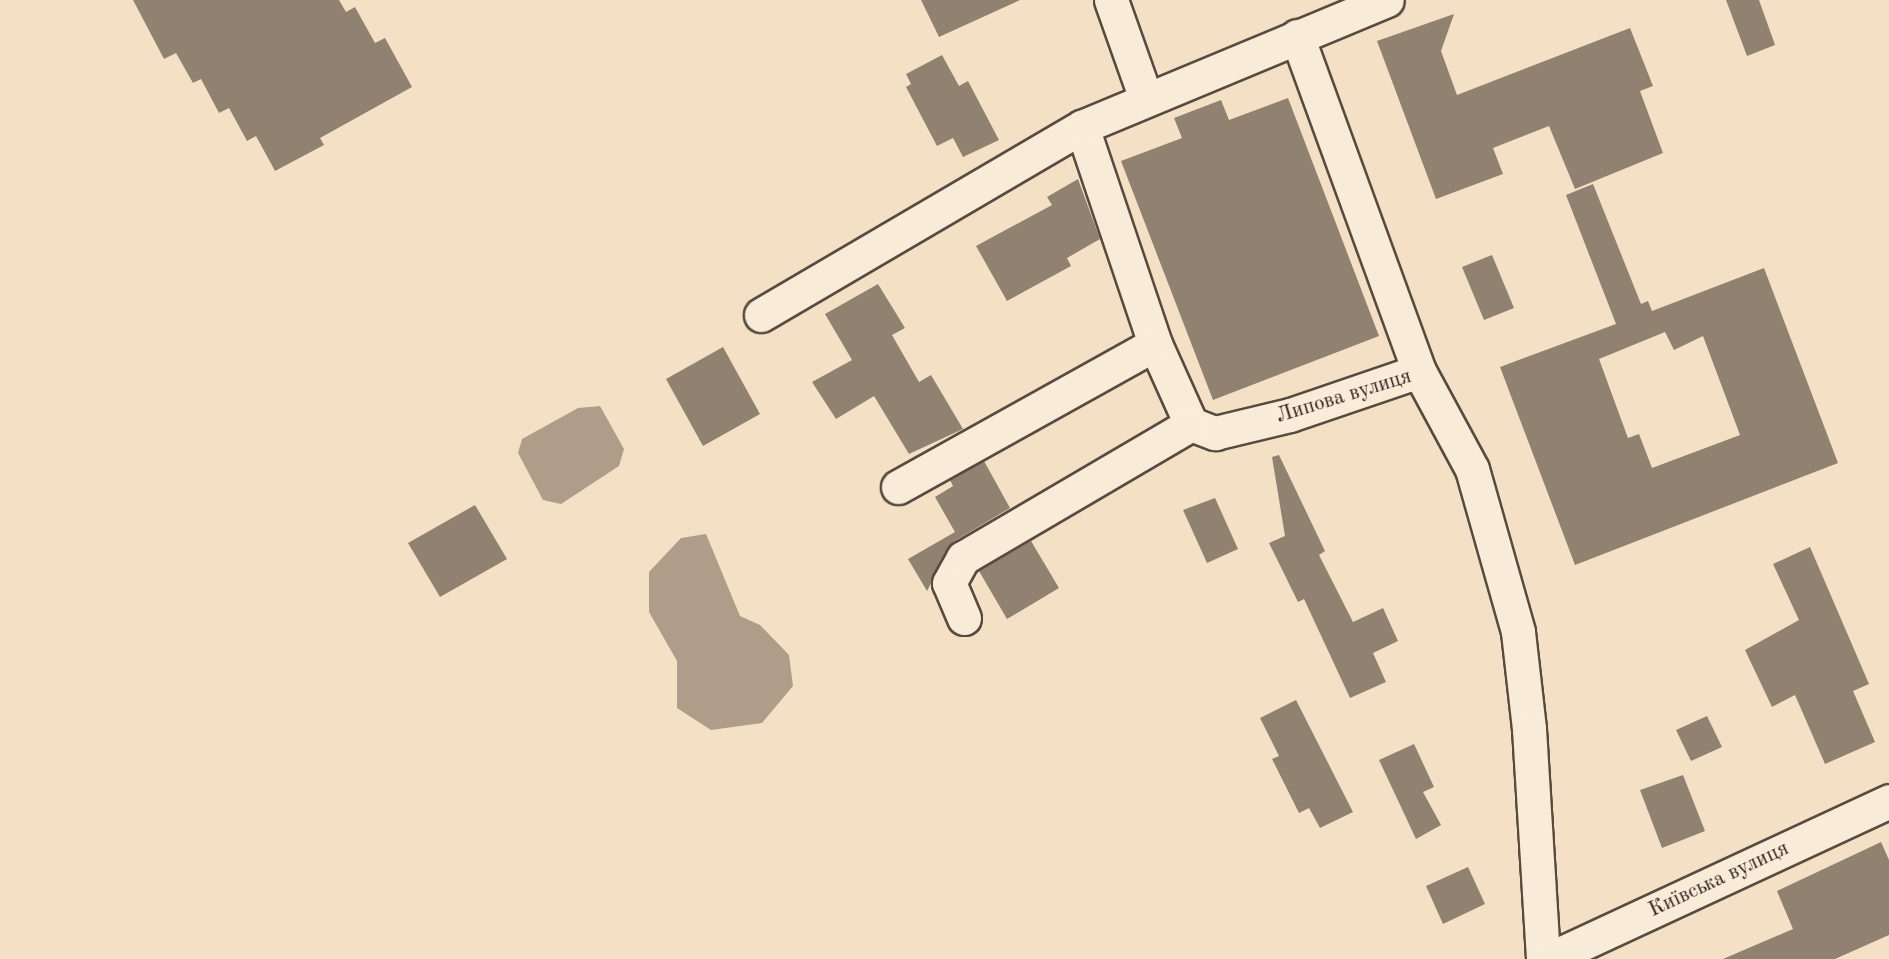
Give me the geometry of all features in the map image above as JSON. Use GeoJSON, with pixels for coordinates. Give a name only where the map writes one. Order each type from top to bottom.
{"type":"FeatureCollection","features":[{"type":"Feature","properties":{"kind":"street"},"geometry":{"type":"LineString","coordinates":[[1111,0],[1146,99]]}},
{"type":"Feature","properties":{"kind":"street"},"geometry":{"type":"LineString","coordinates":[[761,315],[1082,127],[1387,0]]}},
{"type":"Feature","properties":{"kind":"street"},"geometry":{"type":"LineString","coordinates":[[1297,36],[1419,371]]}},
{"type":"Feature","properties":{"kind":"street"},"geometry":{"type":"LineString","coordinates":[[964,618],[949,583],[963,558],[1191,424],[1155,344],[1082,127]]}},
{"type":"Feature","properties":{"kind":"street"},"geometry":{"type":"LineString","coordinates":[[898,487],[1155,344]]}},
{"type":"Feature","properties":{"kind":"street","name":"Липова вулиця"},"geometry":{"type":"LineString","coordinates":[[1191,424],[1215,433],[1290,415],[1419,371],[1472,469],[1518,632],[1529,729],[1543,959]]}},
{"type":"Feature","properties":{"kind":"street","name":"Київська вулиця"},"geometry":{"type":"LineString","coordinates":[[1549,959],[1889,801]]}},
{"type":"Feature","properties":{"kind":"shaded area"},"geometry":{"type":"Polygon","coordinates":[[[600,406],[624,449],[619,466],[561,504],[543,500],[518,453],[522,439],[578,408],[600,406]]]}},
{"type":"Feature","properties":{"kind":"shaded area"},"geometry":{"type":"Polygon","coordinates":[[[706,534],[740,616],[760,625],[789,655],[793,686],[762,723],[711,730],[677,708],[677,661],[649,612],[649,572],[681,538],[706,534]]]}},
{"type":"Feature","properties":{"kind":"building"},"geometry":{"type":"Polygon","coordinates":[[[133,0],[339,0],[346,12],[355,7],[375,43],[385,38],[412,87],[320,138],[324,145],[275,171],[256,136],[247,141],[229,108],[219,113],[201,79],[193,83],[176,53],[164,59],[133,0]]]}},
{"type":"Feature","properties":{"kind":"building"},"geometry":{"type":"Polygon","coordinates":[[[921,0],[1020,0],[939,37],[921,0]]]}},
{"type":"Feature","properties":{"kind":"building"},"geometry":{"type":"Polygon","coordinates":[[[1726,0],[1759,0],[1775,45],[1747,56],[1726,0]]]}},
{"type":"Feature","properties":{"kind":"building"},"geometry":{"type":"Polygon","coordinates":[[[1454,14],[1441,51],[1457,95],[1630,28],[1653,86],[1640,91],[1663,153],[1575,189],[1549,126],[1493,148],[1503,174],[1436,199],[1377,41],[1454,14]]]}},
{"type":"Feature","properties":{"kind":"building"},"geometry":{"type":"Polygon","coordinates":[[[942,55],[959,86],[968,81],[999,140],[963,157],[953,138],[937,146],[906,87],[911,84],[906,74],[942,55]]]}},
{"type":"Feature","properties":{"kind":"building"},"geometry":{"type":"Polygon","coordinates":[[[1288,98],[1379,336],[1213,400],[1121,161],[1182,138],[1174,118],[1221,100],[1229,120],[1288,98]]]}},
{"type":"Feature","properties":{"kind":"building"},"geometry":{"type":"Polygon","coordinates":[[[1078,179],[1100,239],[1067,258],[1071,266],[1007,301],[976,246],[1052,205],[1047,197],[1078,179]]]}},
{"type":"Feature","properties":{"kind":"building"},"geometry":{"type":"Polygon","coordinates":[[[1593,184],[1641,304],[1648,301],[1652,311],[1764,268],[1838,463],[1575,565],[1500,367],[1616,324],[1566,195],[1593,184]],[[1665,332],[1599,359],[1628,438],[1639,434],[1652,468],[1740,435],[1703,336],[1674,350],[1665,332]]]}},
{"type":"Feature","properties":{"kind":"building"},"geometry":{"type":"Polygon","coordinates":[[[1492,255],[1514,308],[1484,320],[1462,267],[1492,255]]]}},
{"type":"Feature","properties":{"kind":"building"},"geometry":{"type":"Polygon","coordinates":[[[878,284],[905,328],[892,335],[919,382],[931,375],[963,429],[909,454],[874,396],[836,419],[812,382],[852,360],[825,314],[878,284]]]}},
{"type":"Feature","properties":{"kind":"building"},"geometry":{"type":"Polygon","coordinates":[[[723,347],[760,414],[703,446],[666,379],[723,347]]]}},
{"type":"Feature","properties":{"kind":"building"},"geometry":{"type":"Polygon","coordinates":[[[1279,455],[1325,551],[1319,555],[1353,622],[1383,608],[1398,641],[1373,653],[1386,682],[1350,698],[1304,599],[1298,602],[1269,543],[1285,536],[1272,457],[1279,455]]]}},
{"type":"Feature","properties":{"kind":"building"},"geometry":{"type":"Polygon","coordinates":[[[984,461],[1010,508],[953,542],[927,591],[908,559],[955,532],[935,497],[953,486],[950,480],[984,461]]]}},
{"type":"Feature","properties":{"kind":"building"},"geometry":{"type":"Polygon","coordinates":[[[1215,498],[1238,549],[1207,563],[1183,510],[1215,498]]]}},
{"type":"Feature","properties":{"kind":"building"},"geometry":{"type":"Polygon","coordinates":[[[475,505],[507,559],[440,597],[408,543],[475,505]]]}},
{"type":"Feature","properties":{"kind":"building"},"geometry":{"type":"Polygon","coordinates":[[[1031,541],[1059,588],[1007,619],[979,571],[1031,541]]]}},
{"type":"Feature","properties":{"kind":"building"},"geometry":{"type":"Polygon","coordinates":[[[1810,547],[1869,684],[1853,691],[1875,742],[1825,764],[1795,695],[1772,707],[1745,650],[1799,620],[1773,564],[1810,547]]]}},
{"type":"Feature","properties":{"kind":"building"},"geometry":{"type":"Polygon","coordinates":[[[1296,700],[1353,812],[1320,828],[1309,808],[1299,813],[1272,759],[1279,756],[1260,718],[1296,700]]]}},
{"type":"Feature","properties":{"kind":"building"},"geometry":{"type":"Polygon","coordinates":[[[1707,716],[1722,747],[1691,761],[1676,730],[1707,716]]]}},
{"type":"Feature","properties":{"kind":"building"},"geometry":{"type":"Polygon","coordinates":[[[1414,744],[1434,787],[1423,792],[1441,825],[1416,839],[1379,760],[1414,744]]]}},
{"type":"Feature","properties":{"kind":"building"},"geometry":{"type":"Polygon","coordinates":[[[1683,775],[1705,831],[1662,848],[1640,790],[1683,775]]]}},
{"type":"Feature","properties":{"kind":"building"},"geometry":{"type":"Polygon","coordinates":[[[1881,842],[1889,860],[1889,935],[1835,959],[1723,959],[1793,929],[1777,891],[1881,842]]]}},
{"type":"Feature","properties":{"kind":"building"},"geometry":{"type":"Polygon","coordinates":[[[1468,867],[1485,904],[1443,924],[1426,886],[1468,867]]]}}]}
